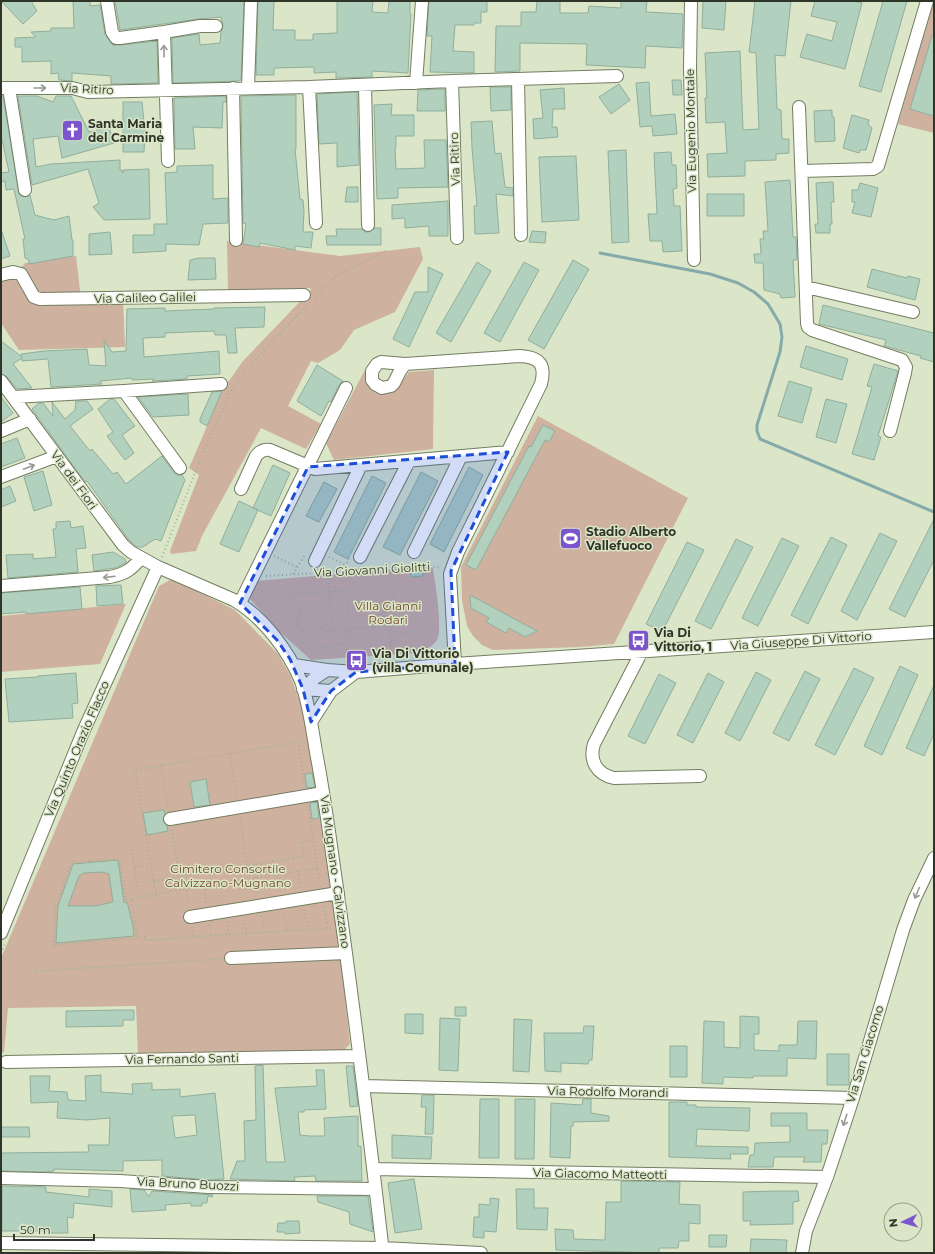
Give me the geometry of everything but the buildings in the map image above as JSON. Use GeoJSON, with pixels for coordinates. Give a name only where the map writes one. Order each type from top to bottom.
{"type":"FeatureCollection","features":[{"type":"Feature","properties":{"kind":"street"},"geometry":{"type":"LineString","coordinates":[[107,1],[112,32],[116,38],[200,26],[216,26]]}},
{"type":"Feature","properties":{"kind":"street"},"geometry":{"type":"LineString","coordinates":[[248,88],[251,1]]}},
{"type":"Feature","properties":{"kind":"street"},"geometry":{"type":"LineString","coordinates":[[416,82],[422,1]]}},
{"type":"Feature","properties":{"kind":"street","name":"Via Eugenio Montale"},"geometry":{"type":"LineString","coordinates":[[691,1],[690,68],[694,260]]}},
{"type":"Feature","properties":{"kind":"street"},"geometry":{"type":"LineString","coordinates":[[802,171],[873,169],[878,166],[927,1]]}},
{"type":"Feature","properties":{"kind":"street"},"geometry":{"type":"LineString","coordinates":[[164,32],[168,161]]}},
{"type":"Feature","properties":{"kind":"street","name":"Via Ritiro"},"geometry":{"type":"LineString","coordinates":[[25,190],[5,88],[72,88],[88,92],[309,87],[617,76]]}},
{"type":"Feature","properties":{"kind":"street"},"geometry":{"type":"LineString","coordinates":[[518,79],[521,235]]}},
{"type":"Feature","properties":{"kind":"street","name":"Via Ritiro"},"geometry":{"type":"LineString","coordinates":[[452,81],[457,238]]}},
{"type":"Feature","properties":{"kind":"street"},"geometry":{"type":"LineString","coordinates":[[365,85],[368,225]]}},
{"type":"Feature","properties":{"kind":"street"},"geometry":{"type":"LineString","coordinates":[[309,87],[316,223]]}},
{"type":"Feature","properties":{"kind":"street"},"geometry":{"type":"LineString","coordinates":[[233,88],[236,240]]}},
{"type":"Feature","properties":{"kind":"street"},"geometry":{"type":"LineString","coordinates":[[799,107],[808,327],[812,330],[902,360],[905,364],[905,372],[890,431]]}},
{"type":"Feature","properties":{"kind":"street","name":"Via Galileo Galilei"},"geometry":{"type":"LineString","coordinates":[[1,275],[13,272],[21,274],[34,297],[40,299],[304,295]]}},
{"type":"Feature","properties":{"kind":"street"},"geometry":{"type":"LineString","coordinates":[[806,287],[913,312]]}},
{"type":"Feature","properties":{"kind":"street"},"geometry":{"type":"LineString","coordinates":[[405,364],[520,356],[536,359],[542,368],[541,384],[458,552],[451,571],[455,664]]}},
{"type":"Feature","properties":{"kind":"street","name":"Via dei Fiori"},"geometry":{"type":"LineString","coordinates":[[1,381],[114,534],[131,552],[158,567]]}},
{"type":"Feature","properties":{"kind":"street"},"geometry":{"type":"LineString","coordinates":[[13,397],[221,384]]}},
{"type":"Feature","properties":{"kind":"street"},"geometry":{"type":"LineString","coordinates":[[240,603],[253,577],[277,538],[308,467],[346,388]]}},
{"type":"Feature","properties":{"kind":"street"},"geometry":{"type":"LineString","coordinates":[[124,391],[180,468]]}},
{"type":"Feature","properties":{"kind":"street"},"geometry":{"type":"LineString","coordinates":[[1,431],[30,419]]}},
{"type":"Feature","properties":{"kind":"street"},"geometry":{"type":"LineString","coordinates":[[241,490],[256,456],[262,450],[270,450],[308,467],[320,469],[508,452]]}},
{"type":"Feature","properties":{"kind":"street"},"geometry":{"type":"LineString","coordinates":[[1,477],[57,456]]}},
{"type":"Feature","properties":{"kind":"street","name":"Via Giovanni Giolitti"},"geometry":{"type":"LineString","coordinates":[[414,552],[461,456]]}},
{"type":"Feature","properties":{"kind":"street","name":"Via Giovanni Giolitti"},"geometry":{"type":"LineString","coordinates":[[360,557],[409,461]]}},
{"type":"Feature","properties":{"kind":"street","name":"Via Giovanni Giolitti"},"geometry":{"type":"LineString","coordinates":[[317,556],[361,465]]}},
{"type":"Feature","properties":{"kind":"street"},"geometry":{"type":"LineString","coordinates":[[273,556],[277,538]]}},
{"type":"Feature","properties":{"kind":"street"},"geometry":{"type":"LineString","coordinates":[[1,586],[120,575],[129,571],[141,558]]}},
{"type":"Feature","properties":{"kind":"street","name":"Via Mugnano - Calvizzano"},"geometry":{"type":"LineString","coordinates":[[158,567],[240,603],[250,610],[277,640],[294,665],[304,689],[324,793],[338,893],[363,1086],[382,1251]]}},
{"type":"Feature","properties":{"kind":"street","name":"Via Quinto Orazio Flacco"},"geometry":{"type":"LineString","coordinates":[[1,933],[83,732],[158,567]]}},
{"type":"Feature","properties":{"kind":"street","name":"Via Giuseppe Di Vittorio"},"geometry":{"type":"LineString","coordinates":[[294,665],[327,670],[356,672],[391,668],[934,632]]}},
{"type":"Feature","properties":{"kind":"street"},"geometry":{"type":"LineString","coordinates":[[642,651],[594,744],[592,759],[600,773],[614,778],[700,776]]}},
{"type":"Feature","properties":{"kind":"street"},"geometry":{"type":"LineString","coordinates":[[304,689],[315,678],[327,670]]}},
{"type":"Feature","properties":{"kind":"street"},"geometry":{"type":"LineString","coordinates":[[311,722],[331,691],[356,672]]}},
{"type":"Feature","properties":{"kind":"street"},"geometry":{"type":"LineString","coordinates":[[304,689],[331,691]]}},
{"type":"Feature","properties":{"kind":"street"},"geometry":{"type":"LineString","coordinates":[[170,819],[324,793]]}},
{"type":"Feature","properties":{"kind":"street","name":"Via San Giacomo"},"geometry":{"type":"LineString","coordinates":[[802,1253],[806,1231],[827,1177],[853,1098],[899,942],[914,900],[934,858]]}},
{"type":"Feature","properties":{"kind":"street"},"geometry":{"type":"LineString","coordinates":[[190,917],[338,893]]}},
{"type":"Feature","properties":{"kind":"street"},"geometry":{"type":"LineString","coordinates":[[231,958],[346,953]]}},
{"type":"Feature","properties":{"kind":"street","name":"Via Fernando Santi"},"geometry":{"type":"LineString","coordinates":[[6,1062],[359,1056]]}},
{"type":"Feature","properties":{"kind":"street","name":"Via Rodolfo Morandi"},"geometry":{"type":"LineString","coordinates":[[363,1086],[853,1098]]}},
{"type":"Feature","properties":{"kind":"street","name":"Via Giacomo Matteotti"},"geometry":{"type":"LineString","coordinates":[[373,1169],[827,1177]]}},
{"type":"Feature","properties":{"kind":"street","name":"Via Bruno Buozzi"},"geometry":{"type":"LineString","coordinates":[[1,1178],[120,1181],[208,1187],[375,1189]]}},
{"type":"Feature","properties":{"kind":"street"},"geometry":{"type":"LineString","coordinates":[[1,1243],[481,1253]]}},
{"type":"Feature","properties":{"kind":"path"},"geometry":{"type":"LineString","coordinates":[[158,567],[204,450],[223,407],[244,372],[336,276],[348,268],[376,257],[385,251]]}},
{"type":"Feature","properties":{"kind":"path","name":"Via Giovanni Giolitti"},"geometry":{"type":"LineString","coordinates":[[293,574],[304,555],[317,556],[346,565]]}},
{"type":"Feature","properties":{"kind":"path","name":"Via Giovanni Giolitti"},"geometry":{"type":"LineString","coordinates":[[273,556],[296,567]]}},
{"type":"Feature","properties":{"kind":"path","name":"Via Giovanni Giolitti"},"geometry":{"type":"LineString","coordinates":[[253,577],[426,565],[451,571]]}},
{"type":"Feature","properties":{"kind":"path"},"geometry":{"type":"LineString","coordinates":[[328,579],[332,630]]}},
{"type":"Feature","properties":{"kind":"path"},"geometry":{"type":"LineString","coordinates":[[390,626],[325,630],[294,603],[289,595],[346,590],[348,617],[382,614],[394,604],[394,591]]}},
{"type":"Feature","properties":{"kind":"path"},"geometry":{"type":"LineString","coordinates":[[300,608],[297,625],[312,644],[329,648],[348,641],[351,629]]}},
{"type":"Feature","properties":{"kind":"path"},"geometry":{"type":"LineString","coordinates":[[382,614],[390,626],[391,668]]}},
{"type":"Feature","properties":{"kind":"path"},"geometry":{"type":"LineString","coordinates":[[390,644],[402,634],[411,631]]}},
{"type":"Feature","properties":{"kind":"path"},"geometry":{"type":"LineString","coordinates":[[135,770],[156,894]]}},
{"type":"Feature","properties":{"kind":"path"},"geometry":{"type":"LineString","coordinates":[[154,881],[304,856],[302,842],[313,840]]}},
{"type":"Feature","properties":{"kind":"path"},"geometry":{"type":"LineString","coordinates":[[131,846],[138,889]]}},
{"type":"Feature","properties":{"kind":"path"},"geometry":{"type":"LineString","coordinates":[[318,868],[126,900],[119,859],[71,862],[56,906],[54,945],[145,937],[146,940],[333,928]]}},
{"type":"Feature","properties":{"kind":"path"},"geometry":{"type":"LineString","coordinates":[[135,868],[151,864]]}},
{"type":"Feature","properties":{"kind":"path"},"geometry":{"type":"LineString","coordinates":[[254,864],[256,878]]}},
{"type":"Feature","properties":{"kind":"path"},"geometry":{"type":"LineString","coordinates":[[186,889],[193,937]]}},
{"type":"Feature","properties":{"kind":"path"},"geometry":{"type":"LineString","coordinates":[[131,899],[138,938]]}},
{"type":"Feature","properties":{"kind":"path"},"geometry":{"type":"LineString","coordinates":[[36,971],[231,958]]}},
{"type":"Feature","properties":{"kind":"highlighted area"},"geometry":{"type":"Polygon","coordinates":[[[508,452],[451,571],[455,664],[356,672],[331,691],[311,722],[303,689],[290,659],[277,640],[240,603],[308,467],[508,452]]]}},
{"type":"Feature","properties":{"kind":"green space"},"geometry":{"type":"Polygon","coordinates":[[[934,1],[934,133],[898,124],[934,1]]]}},
{"type":"Feature","properties":{"kind":"green space"},"geometry":{"type":"Polygon","coordinates":[[[227,241],[340,256],[420,247],[423,259],[395,312],[354,330],[340,350],[318,363],[311,361],[288,406],[321,424],[306,449],[261,428],[202,536],[196,551],[171,554],[170,551],[199,475],[189,468],[222,391],[243,361],[311,290],[310,288],[228,291],[227,241]]]}},
{"type":"Feature","properties":{"kind":"green space"},"geometry":{"type":"Polygon","coordinates":[[[76,256],[81,299],[123,298],[125,347],[19,350],[1,323],[1,279],[18,272],[25,263],[76,256]]]}},
{"type":"Feature","properties":{"kind":"green space"},"geometry":{"type":"Polygon","coordinates":[[[365,370],[368,380],[396,389],[409,372],[434,370],[433,449],[334,460],[326,443],[365,370]]]}},
{"type":"Feature","properties":{"kind":"green space","name":"Stadio Alberto Vallefuoco"},"geometry":{"type":"Polygon","coordinates":[[[538,416],[688,498],[614,644],[580,647],[493,650],[482,645],[473,636],[467,626],[462,600],[461,567],[538,416]]]}},
{"type":"Feature","properties":{"kind":"green space","name":"Villa Gianni Rodari"},"geometry":{"type":"Polygon","coordinates":[[[422,567],[433,568],[438,605],[439,634],[437,640],[431,646],[419,653],[311,660],[281,633],[250,599],[256,581],[422,567]]]}},
{"type":"Feature","properties":{"kind":"green space","name":"Cimitero Consortile Calvizzano-Mugnano"},"geometry":{"type":"Polygon","coordinates":[[[172,579],[235,610],[278,654],[290,675],[300,701],[309,733],[329,859],[326,859],[342,969],[350,1044],[344,1050],[138,1053],[136,1006],[8,1008],[4,1052],[1,1054],[1,958],[159,586],[172,579]]]}},
{"type":"Feature","properties":{"kind":"green space"},"geometry":{"type":"Polygon","coordinates":[[[126,604],[100,664],[1,672],[1,616],[126,604]]]}},
{"type":"Feature","properties":{"kind":"waterway"},"geometry":{"type":"LineString","coordinates":[[600,253],[710,274],[738,283],[754,292],[768,304],[780,324],[782,337],[780,352],[757,425],[757,431],[760,439],[934,512]]}},
{"type":"Feature","properties":{"kind":"place","name":"Santa Maria del Carmine"},"geometry":{"type":"Point","coordinates":[72,131]}},
{"type":"Feature","properties":{"kind":"place","name":"Stadio Alberto Vallefuoco"},"geometry":{"type":"Point","coordinates":[571,539]}},
{"type":"Feature","properties":{"kind":"place","name":"Via Di Vittorio, 1"},"geometry":{"type":"Point","coordinates":[639,640]}},
{"type":"Feature","properties":{"kind":"place","name":"Via Di Vittorio (villa Comunale)"},"geometry":{"type":"Point","coordinates":[357,661]}}]}
